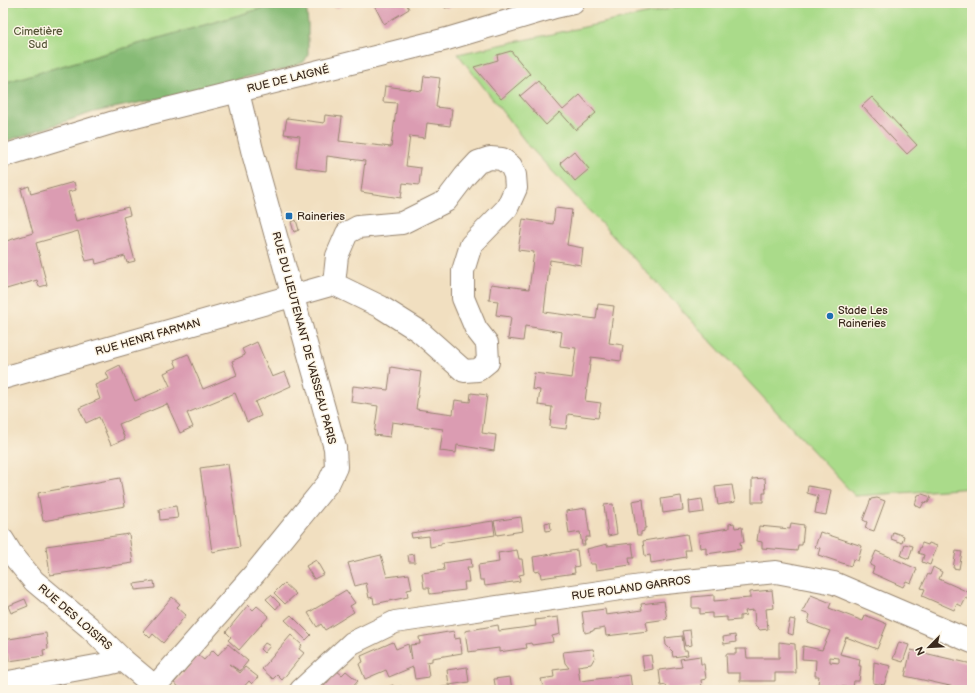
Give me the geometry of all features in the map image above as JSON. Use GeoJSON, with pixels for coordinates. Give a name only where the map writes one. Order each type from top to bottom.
{"type":"FeatureCollection","features":[{"type":"Feature","properties":{"kind":"street","name":"RUE DE LAIGNÉ"},"geometry":{"type":"LineString","coordinates":[[3,156],[111,123],[447,39],[573,3]]}},
{"type":"Feature","properties":{"kind":"street","name":"RUE DU LIEUTENANT DE VAISSEAU PARIS"},"geometry":{"type":"LineString","coordinates":[[155,689],[255,573],[329,482],[336,467],[335,448],[252,150],[238,92]]}},
{"type":"Feature","properties":{"kind":"street"},"geometry":{"type":"LineString","coordinates":[[490,158],[502,159],[511,166],[515,175],[516,188],[510,202],[507,208],[471,246],[464,271],[463,298],[476,329],[487,344],[488,362],[478,370],[464,371],[419,331],[381,307],[334,284],[337,256],[347,233],[358,227],[402,223],[446,201],[478,162],[490,158]]}},
{"type":"Feature","properties":{"kind":"street","name":"RUE HENRI FARMAN"},"geometry":{"type":"LineString","coordinates":[[3,378],[334,284]]}},
{"type":"Feature","properties":{"kind":"street","name":"RUE DES LOISIRS"},"geometry":{"type":"LineString","coordinates":[[3,540],[11,553],[34,581],[89,627],[155,689]]}},
{"type":"Feature","properties":{"kind":"street","name":"RUE ROLAND GARROS"},"geometry":{"type":"LineString","coordinates":[[301,690],[352,643],[395,622],[655,584],[776,572],[834,583],[972,642]]}},
{"type":"Feature","properties":{"kind":"street"},"geometry":{"type":"LineString","coordinates":[[3,683],[123,660]]}},
{"type":"Feature","properties":{"kind":"green space","name":"Cimetière Sud"},"geometry":{"type":"Polygon","coordinates":[[[3,3],[281,3],[3,83],[3,3]]]}},
{"type":"Feature","properties":{"kind":"green space"},"geometry":{"type":"Polygon","coordinates":[[[281,3],[306,3],[308,55],[304,62],[283,70],[250,76],[196,91],[94,112],[3,142],[3,83],[281,3]]]}},
{"type":"Feature","properties":{"kind":"green space","name":"Stade Les Raineries"},"geometry":{"type":"Polygon","coordinates":[[[697,3],[972,3],[972,488],[855,496],[528,145],[458,54],[697,3]]]}},
{"type":"Feature","properties":{"kind":"building"},"geometry":{"type":"Polygon","coordinates":[[[334,3],[349,3],[336,8],[334,3]]]}},
{"type":"Feature","properties":{"kind":"building"},"geometry":{"type":"Polygon","coordinates":[[[373,3],[406,3],[409,9],[384,24],[373,3]]]}},
{"type":"Feature","properties":{"kind":"building"},"geometry":{"type":"Polygon","coordinates":[[[442,3],[463,3],[463,4],[445,8],[442,3]]]}},
{"type":"Feature","properties":{"kind":"building"},"geometry":{"type":"Polygon","coordinates":[[[511,51],[530,74],[501,99],[474,67],[498,60],[497,55],[511,51]]]}},
{"type":"Feature","properties":{"kind":"building"},"geometry":{"type":"Polygon","coordinates":[[[424,76],[440,78],[436,107],[452,109],[450,126],[427,123],[425,138],[410,136],[406,166],[421,168],[419,185],[403,183],[401,198],[361,192],[365,161],[327,156],[326,171],[296,167],[300,136],[284,134],[287,118],[324,123],[325,115],[342,117],[339,141],[391,147],[397,103],[383,102],[385,86],[422,91],[424,76]]]}},
{"type":"Feature","properties":{"kind":"building"},"geometry":{"type":"Polygon","coordinates":[[[538,81],[563,110],[580,95],[596,113],[576,130],[560,112],[546,125],[520,96],[538,81]]]}},
{"type":"Feature","properties":{"kind":"building"},"geometry":{"type":"Polygon","coordinates":[[[872,97],[917,145],[907,154],[862,106],[872,97]]]}},
{"type":"Feature","properties":{"kind":"building"},"geometry":{"type":"Polygon","coordinates":[[[574,151],[589,169],[575,181],[560,163],[574,151]]]}},
{"type":"Feature","properties":{"kind":"building"},"geometry":{"type":"Polygon","coordinates":[[[74,182],[76,190],[68,192],[76,221],[128,207],[130,215],[123,217],[135,261],[127,263],[125,256],[96,264],[95,259],[86,261],[78,231],[36,243],[47,285],[39,287],[37,280],[3,290],[3,242],[33,233],[21,189],[29,186],[31,194],[74,182]]]}},
{"type":"Feature","properties":{"kind":"building"},"geometry":{"type":"Polygon","coordinates":[[[555,208],[572,210],[567,245],[583,248],[581,265],[550,260],[544,312],[596,319],[598,304],[614,306],[609,343],[623,345],[621,361],[591,357],[585,401],[601,403],[598,418],[568,414],[566,429],[550,427],[552,407],[538,405],[540,390],[532,389],[534,373],[572,378],[576,348],[560,346],[562,332],[525,326],[523,341],[508,339],[511,317],[496,315],[498,301],[489,300],[491,284],[529,289],[534,252],[518,250],[523,219],[553,224],[555,208]]]}},
{"type":"Feature","properties":{"kind":"building"},"geometry":{"type":"Polygon","coordinates":[[[296,220],[299,230],[294,232],[291,222],[296,220]]]}},
{"type":"Feature","properties":{"kind":"building"},"geometry":{"type":"Polygon","coordinates":[[[257,342],[272,377],[285,372],[291,386],[255,402],[261,416],[247,422],[235,393],[187,413],[193,427],[180,433],[167,404],[119,424],[125,439],[111,445],[99,417],[86,423],[79,408],[100,399],[95,385],[109,379],[106,372],[120,365],[135,401],[170,386],[164,373],[177,367],[174,360],[188,354],[203,389],[237,375],[232,361],[245,355],[242,349],[257,342]]]}},
{"type":"Feature","properties":{"kind":"building"},"geometry":{"type":"Polygon","coordinates":[[[391,367],[421,372],[416,409],[453,414],[455,400],[470,402],[471,393],[487,395],[482,433],[496,435],[494,451],[457,445],[456,453],[440,451],[443,429],[392,422],[390,437],[374,435],[378,406],[351,402],[353,386],[388,390],[391,367]]]}},
{"type":"Feature","properties":{"kind":"building"},"geometry":{"type":"Polygon","coordinates":[[[228,464],[240,547],[212,552],[200,468],[228,464]]]}},
{"type":"Feature","properties":{"kind":"building"},"geometry":{"type":"Polygon","coordinates":[[[120,478],[125,506],[43,521],[38,493],[120,478]]]}},
{"type":"Feature","properties":{"kind":"building"},"geometry":{"type":"Polygon","coordinates":[[[765,478],[766,493],[763,493],[763,502],[752,502],[752,479],[765,478]]]}},
{"type":"Feature","properties":{"kind":"building"},"geometry":{"type":"Polygon","coordinates":[[[732,485],[735,502],[718,505],[715,487],[732,485]]]}},
{"type":"Feature","properties":{"kind":"building"},"geometry":{"type":"Polygon","coordinates":[[[808,486],[831,490],[826,515],[815,513],[818,496],[807,493],[808,486]]]}},
{"type":"Feature","properties":{"kind":"building"},"geometry":{"type":"Polygon","coordinates":[[[922,494],[931,497],[928,503],[924,502],[921,508],[915,505],[918,495],[922,494]]]}},
{"type":"Feature","properties":{"kind":"building"},"geometry":{"type":"Polygon","coordinates":[[[681,496],[683,510],[663,513],[661,499],[681,496]]]}},
{"type":"Feature","properties":{"kind":"building"},"geometry":{"type":"Polygon","coordinates":[[[877,498],[885,501],[874,531],[865,528],[867,522],[863,520],[871,499],[877,498]]]}},
{"type":"Feature","properties":{"kind":"building"},"geometry":{"type":"Polygon","coordinates":[[[643,499],[646,528],[644,528],[644,531],[641,532],[641,535],[637,535],[632,501],[643,499]]]}},
{"type":"Feature","properties":{"kind":"building"},"geometry":{"type":"Polygon","coordinates":[[[702,499],[704,512],[690,514],[689,501],[702,499]]]}},
{"type":"Feature","properties":{"kind":"building"},"geometry":{"type":"Polygon","coordinates":[[[613,504],[617,534],[608,536],[604,505],[613,504]]]}},
{"type":"Feature","properties":{"kind":"building"},"geometry":{"type":"Polygon","coordinates":[[[176,506],[178,518],[160,520],[159,509],[176,506]]]}},
{"type":"Feature","properties":{"kind":"building"},"geometry":{"type":"Polygon","coordinates":[[[586,508],[590,537],[586,537],[586,541],[584,541],[585,545],[582,545],[580,532],[569,534],[566,511],[586,508]]]}},
{"type":"Feature","properties":{"kind":"building"},"geometry":{"type":"Polygon","coordinates":[[[521,517],[523,531],[497,535],[494,521],[521,517]]]}},
{"type":"Feature","properties":{"kind":"building"},"geometry":{"type":"Polygon","coordinates":[[[493,521],[495,535],[441,543],[441,545],[430,547],[429,536],[412,538],[411,533],[493,521]]]}},
{"type":"Feature","properties":{"kind":"building"},"geometry":{"type":"Polygon","coordinates":[[[550,522],[551,530],[546,531],[545,523],[550,522]]]}},
{"type":"Feature","properties":{"kind":"building"},"geometry":{"type":"Polygon","coordinates":[[[734,523],[735,528],[742,527],[744,542],[740,542],[741,549],[706,554],[706,547],[700,548],[698,533],[729,528],[729,524],[734,523]]]}},
{"type":"Feature","properties":{"kind":"building"},"geometry":{"type":"Polygon","coordinates":[[[791,523],[804,525],[802,545],[798,545],[797,551],[762,548],[762,542],[757,541],[759,526],[790,529],[791,523]]]}},
{"type":"Feature","properties":{"kind":"building"},"geometry":{"type":"Polygon","coordinates":[[[820,532],[862,546],[858,561],[853,559],[851,566],[818,555],[820,548],[815,547],[820,532]]]}},
{"type":"Feature","properties":{"kind":"building"},"geometry":{"type":"Polygon","coordinates":[[[893,532],[904,536],[902,543],[891,539],[893,532]]]}},
{"type":"Feature","properties":{"kind":"building"},"geometry":{"type":"Polygon","coordinates":[[[129,534],[133,563],[50,575],[46,546],[129,534]]]}},
{"type":"Feature","properties":{"kind":"building"},"geometry":{"type":"Polygon","coordinates":[[[687,534],[690,550],[685,550],[686,557],[651,563],[650,555],[645,556],[643,541],[687,534]]]}},
{"type":"Feature","properties":{"kind":"building"},"geometry":{"type":"Polygon","coordinates":[[[632,543],[634,558],[629,558],[630,565],[596,570],[595,564],[590,564],[587,549],[607,544],[607,546],[632,543]]]}},
{"type":"Feature","properties":{"kind":"building"},"geometry":{"type":"Polygon","coordinates":[[[922,543],[928,545],[929,543],[937,546],[930,565],[922,562],[924,555],[918,553],[922,543]]]}},
{"type":"Feature","properties":{"kind":"building"},"geometry":{"type":"Polygon","coordinates":[[[905,544],[913,546],[909,559],[901,556],[905,544]]]}},
{"type":"Feature","properties":{"kind":"building"},"geometry":{"type":"Polygon","coordinates":[[[517,550],[519,559],[522,559],[524,574],[519,575],[520,581],[485,586],[484,580],[480,580],[478,565],[499,562],[498,553],[517,550]]]}},
{"type":"Feature","properties":{"kind":"building"},"geometry":{"type":"Polygon","coordinates":[[[577,550],[579,566],[574,567],[575,573],[541,578],[540,571],[535,572],[533,557],[577,550]]]}},
{"type":"Feature","properties":{"kind":"building"},"geometry":{"type":"Polygon","coordinates":[[[876,551],[917,569],[911,583],[906,581],[903,587],[872,573],[874,567],[870,565],[876,551]]]}},
{"type":"Feature","properties":{"kind":"building"},"geometry":{"type":"Polygon","coordinates":[[[956,551],[962,552],[959,569],[953,568],[956,551]]]}},
{"type":"Feature","properties":{"kind":"building"},"geometry":{"type":"Polygon","coordinates":[[[414,554],[415,562],[409,562],[408,555],[414,554]]]}},
{"type":"Feature","properties":{"kind":"building"},"geometry":{"type":"Polygon","coordinates":[[[381,555],[387,577],[409,574],[412,589],[407,590],[408,597],[374,604],[373,597],[369,598],[366,583],[355,586],[348,563],[381,555]]]}},
{"type":"Feature","properties":{"kind":"building"},"geometry":{"type":"Polygon","coordinates":[[[471,559],[472,567],[467,567],[469,582],[464,582],[465,590],[430,594],[429,588],[424,588],[422,573],[444,570],[443,563],[471,559]]]}},
{"type":"Feature","properties":{"kind":"building"},"geometry":{"type":"Polygon","coordinates":[[[316,560],[324,574],[314,579],[306,566],[316,560]]]}},
{"type":"Feature","properties":{"kind":"building"},"geometry":{"type":"Polygon","coordinates":[[[933,567],[942,572],[939,579],[968,592],[972,586],[972,601],[966,598],[962,606],[957,604],[954,610],[922,596],[925,589],[921,588],[928,574],[930,575],[933,567]]]}},
{"type":"Feature","properties":{"kind":"building"},"geometry":{"type":"Polygon","coordinates":[[[154,581],[155,588],[135,590],[134,584],[154,581]]]}},
{"type":"Feature","properties":{"kind":"building"},"geometry":{"type":"Polygon","coordinates":[[[284,583],[296,594],[285,604],[274,593],[284,583]]]}},
{"type":"Feature","properties":{"kind":"building"},"geometry":{"type":"Polygon","coordinates":[[[346,590],[355,603],[350,606],[354,612],[325,630],[321,624],[317,627],[308,613],[346,590]]]}},
{"type":"Feature","properties":{"kind":"building"},"geometry":{"type":"Polygon","coordinates":[[[772,590],[774,608],[766,609],[768,629],[760,630],[755,625],[754,610],[745,611],[746,615],[740,616],[740,620],[727,621],[727,617],[712,618],[712,613],[700,614],[700,608],[692,608],[692,597],[714,595],[714,601],[750,598],[750,592],[772,590]]]}},
{"type":"Feature","properties":{"kind":"building"},"geometry":{"type":"Polygon","coordinates":[[[271,595],[280,604],[276,609],[266,599],[271,595]]]}},
{"type":"Feature","properties":{"kind":"building"},"geometry":{"type":"Polygon","coordinates":[[[811,595],[831,603],[829,608],[863,621],[865,615],[887,624],[877,649],[846,637],[840,654],[860,659],[859,666],[861,666],[859,681],[854,681],[853,688],[818,684],[819,676],[815,676],[816,660],[802,659],[803,646],[822,650],[830,631],[808,623],[810,615],[802,612],[811,595]],[[830,657],[830,662],[839,663],[839,658],[830,657]]]}},
{"type":"Feature","properties":{"kind":"building"},"geometry":{"type":"Polygon","coordinates":[[[172,597],[180,604],[177,607],[186,615],[163,643],[153,634],[150,638],[143,631],[172,597]]]}},
{"type":"Feature","properties":{"kind":"building"},"geometry":{"type":"Polygon","coordinates":[[[25,599],[28,606],[11,613],[8,606],[25,599]]]}},
{"type":"Feature","properties":{"kind":"building"},"geometry":{"type":"Polygon","coordinates":[[[664,601],[667,619],[646,622],[648,631],[606,636],[605,628],[585,633],[582,612],[605,609],[606,615],[642,610],[641,604],[664,601]]]}},
{"type":"Feature","properties":{"kind":"building"},"geometry":{"type":"Polygon","coordinates":[[[248,605],[253,610],[257,606],[269,616],[239,650],[228,640],[231,637],[226,632],[248,605]]]}},
{"type":"Feature","properties":{"kind":"building"},"geometry":{"type":"Polygon","coordinates":[[[291,615],[311,635],[306,640],[285,620],[291,615]]]}},
{"type":"Feature","properties":{"kind":"building"},"geometry":{"type":"Polygon","coordinates":[[[558,617],[560,634],[552,636],[553,642],[532,645],[531,643],[526,644],[527,648],[499,652],[499,648],[468,652],[465,631],[498,625],[499,631],[536,626],[535,620],[558,617]]]}},
{"type":"Feature","properties":{"kind":"building"},"geometry":{"type":"Polygon","coordinates":[[[790,619],[795,620],[793,635],[787,633],[790,619]]]}},
{"type":"Feature","properties":{"kind":"building"},"geometry":{"type":"Polygon","coordinates":[[[690,630],[692,645],[685,646],[682,631],[690,630]]]}},
{"type":"Feature","properties":{"kind":"building"},"geometry":{"type":"Polygon","coordinates":[[[454,631],[455,639],[460,638],[462,653],[432,658],[432,661],[427,662],[429,677],[415,679],[413,667],[389,677],[386,670],[365,679],[359,664],[363,662],[361,656],[393,642],[396,649],[408,644],[411,660],[410,645],[420,644],[419,637],[454,631]]]}},
{"type":"Feature","properties":{"kind":"building"},"geometry":{"type":"Polygon","coordinates":[[[46,633],[48,649],[43,650],[44,656],[9,661],[8,654],[4,655],[3,640],[46,633]]]}},
{"type":"Feature","properties":{"kind":"building"},"geometry":{"type":"Polygon","coordinates":[[[291,635],[302,645],[299,649],[304,653],[282,680],[277,675],[273,679],[262,669],[291,635]]]}},
{"type":"Feature","properties":{"kind":"building"},"geometry":{"type":"Polygon","coordinates":[[[735,635],[736,642],[724,644],[723,637],[735,635]]]}},
{"type":"Feature","properties":{"kind":"building"},"geometry":{"type":"Polygon","coordinates":[[[682,636],[684,650],[687,650],[688,655],[673,657],[673,652],[666,645],[665,638],[682,636]]]}},
{"type":"Feature","properties":{"kind":"building"},"geometry":{"type":"Polygon","coordinates":[[[779,642],[795,644],[796,673],[775,673],[775,681],[740,681],[740,673],[727,673],[726,654],[736,654],[736,649],[746,649],[747,658],[779,658],[779,642]]]}},
{"type":"Feature","properties":{"kind":"building"},"geometry":{"type":"Polygon","coordinates":[[[899,642],[909,645],[903,662],[893,659],[899,642]]]}},
{"type":"Feature","properties":{"kind":"building"},"geometry":{"type":"Polygon","coordinates":[[[265,643],[270,646],[264,653],[260,649],[265,643]]]}},
{"type":"Feature","properties":{"kind":"building"},"geometry":{"type":"Polygon","coordinates":[[[228,644],[248,661],[240,671],[229,664],[240,673],[245,667],[258,677],[252,684],[249,681],[241,690],[183,690],[174,683],[198,655],[204,660],[213,650],[218,655],[228,644]]]}},
{"type":"Feature","properties":{"kind":"building"},"geometry":{"type":"Polygon","coordinates":[[[593,649],[595,657],[591,664],[578,666],[580,681],[630,675],[632,690],[531,690],[543,687],[541,679],[554,677],[553,670],[569,668],[565,663],[563,652],[593,649]]]}},
{"type":"Feature","properties":{"kind":"building"},"geometry":{"type":"Polygon","coordinates":[[[911,650],[972,664],[972,675],[968,690],[905,676],[911,650]]]}},
{"type":"Feature","properties":{"kind":"building"},"geometry":{"type":"Polygon","coordinates":[[[651,655],[653,669],[644,671],[642,656],[651,655]]]}},
{"type":"Feature","properties":{"kind":"building"},"geometry":{"type":"Polygon","coordinates":[[[700,656],[701,664],[704,664],[706,679],[701,680],[702,687],[667,690],[666,685],[661,686],[659,670],[682,667],[680,659],[700,656]]]}},
{"type":"Feature","properties":{"kind":"building"},"geometry":{"type":"Polygon","coordinates":[[[874,662],[891,666],[884,685],[873,683],[874,662]]]}},
{"type":"Feature","properties":{"kind":"building"},"geometry":{"type":"Polygon","coordinates":[[[467,667],[469,682],[449,685],[447,670],[467,667]]]}},
{"type":"Feature","properties":{"kind":"building"},"geometry":{"type":"Polygon","coordinates":[[[337,671],[342,675],[346,671],[358,681],[350,690],[321,690],[337,671]]]}},
{"type":"Feature","properties":{"kind":"building"},"geometry":{"type":"Polygon","coordinates":[[[510,677],[512,690],[496,690],[494,679],[510,677]]]}},
{"type":"Feature","properties":{"kind":"building"},"geometry":{"type":"Polygon","coordinates":[[[393,685],[394,689],[401,686],[403,690],[381,690],[393,685]]]}},
{"type":"Feature","properties":{"kind":"building"},"geometry":{"type":"Polygon","coordinates":[[[451,686],[453,690],[437,690],[437,688],[451,686]]]}},
{"type":"Feature","properties":{"kind":"place","name":"Raineries"},"geometry":{"type":"Point","coordinates":[289,216]}},
{"type":"Feature","properties":{"kind":"place","name":"Stade Les Raineries"},"geometry":{"type":"Point","coordinates":[830,316]}}]}
